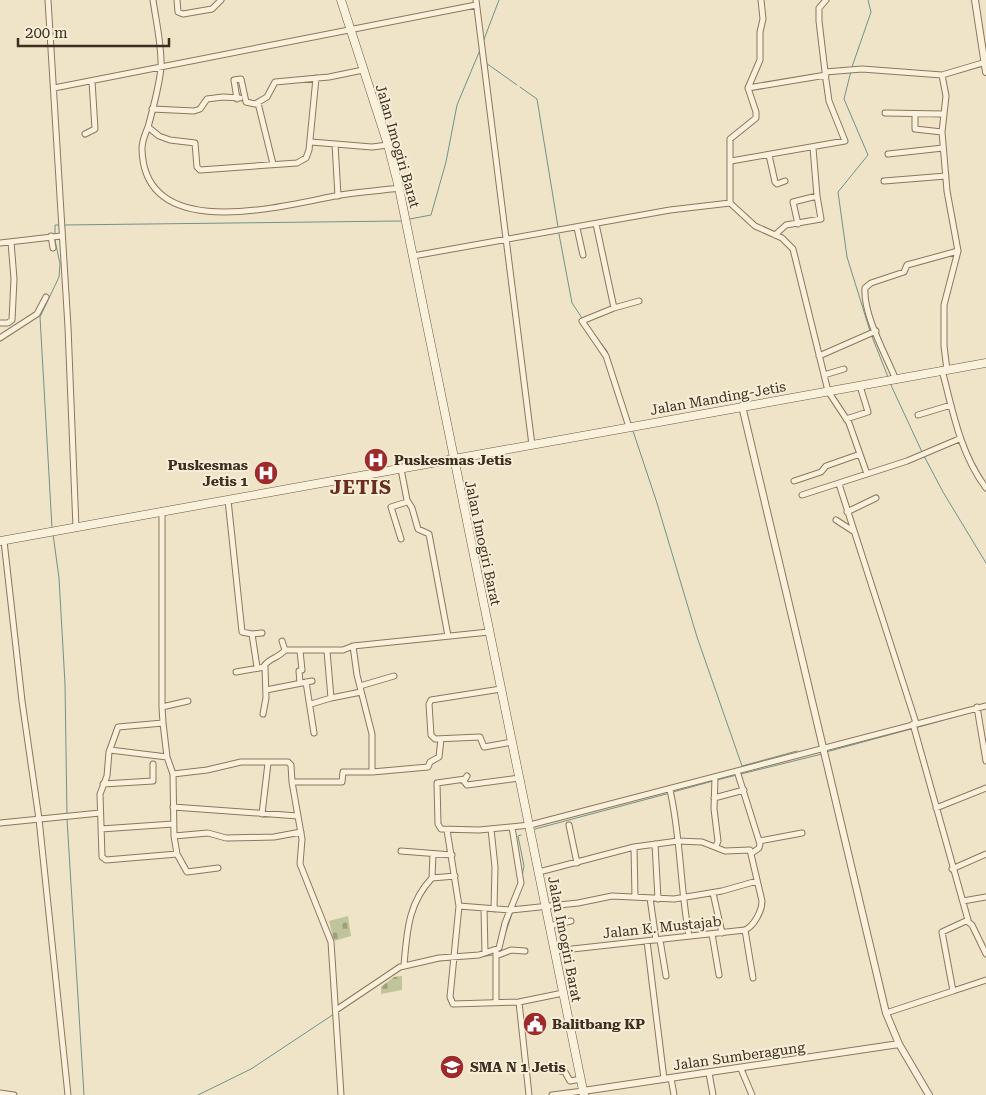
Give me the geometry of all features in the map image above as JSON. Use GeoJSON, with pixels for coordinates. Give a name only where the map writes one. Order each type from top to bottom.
{"type":"FeatureCollection","features":[{"type":"Feature","properties":{"kind":"main road","name":"Jalan Imogiri Barat"},"geometry":{"type":"LineString","coordinates":[[341,0],[388,145],[399,188],[583,1093]]}},
{"type":"Feature","properties":{"kind":"main road","name":"Jalan Manding-Jetis"},"geometry":{"type":"LineString","coordinates":[[2,541],[986,363]]}},
{"type":"Feature","properties":{"kind":"street"},"geometry":{"type":"LineString","coordinates":[[48,0],[60,225],[55,236],[53,248]]}},
{"type":"Feature","properties":{"kind":"street"},"geometry":{"type":"LineString","coordinates":[[153,0],[161,67],[148,127],[143,138],[142,149],[146,173],[154,188],[171,203],[233,213],[399,188]]}},
{"type":"Feature","properties":{"kind":"street"},"geometry":{"type":"LineString","coordinates":[[177,0],[178,12],[183,14],[212,9],[221,0]]}},
{"type":"Feature","properties":{"kind":"street"},"geometry":{"type":"LineString","coordinates":[[761,0],[763,19],[760,32],[760,60],[748,88],[756,112],[756,118],[730,139],[730,203],[755,226],[777,233],[794,251],[828,391],[846,419],[866,474]]}},
{"type":"Feature","properties":{"kind":"street"},"geometry":{"type":"LineString","coordinates":[[731,161],[814,148],[845,141],[829,101],[825,73],[819,21],[820,8],[826,0]]}},
{"type":"Feature","properties":{"kind":"street"},"geometry":{"type":"LineString","coordinates":[[975,0],[986,72]]}},
{"type":"Feature","properties":{"kind":"street"},"geometry":{"type":"LineString","coordinates":[[54,88],[476,3],[532,444]]}},
{"type":"Feature","properties":{"kind":"street"},"geometry":{"type":"LineString","coordinates":[[748,88],[855,69],[942,75],[985,62]]}},
{"type":"Feature","properties":{"kind":"street"},"geometry":{"type":"LineString","coordinates":[[237,99],[234,80],[241,80],[244,98],[248,104],[258,104],[267,97],[274,82],[316,78],[363,70]]}},
{"type":"Feature","properties":{"kind":"street"},"geometry":{"type":"LineString","coordinates":[[942,75],[946,96],[942,132],[943,148],[958,251],[944,305],[944,370],[959,439],[975,474],[986,488]]}},
{"type":"Feature","properties":{"kind":"street"},"geometry":{"type":"LineString","coordinates":[[148,127],[159,136],[170,140],[195,143],[197,167],[200,170],[302,161],[306,158],[311,142],[316,78]]}},
{"type":"Feature","properties":{"kind":"street"},"geometry":{"type":"LineString","coordinates":[[85,134],[95,129],[92,80]]}},
{"type":"Feature","properties":{"kind":"street"},"geometry":{"type":"LineString","coordinates":[[152,109],[194,111],[198,110],[207,99],[223,96],[237,99],[244,98]]}},
{"type":"Feature","properties":{"kind":"street"},"geometry":{"type":"LineString","coordinates":[[258,104],[273,164]]}},
{"type":"Feature","properties":{"kind":"street"},"geometry":{"type":"LineString","coordinates":[[885,113],[944,114]]}},
{"type":"Feature","properties":{"kind":"street"},"geometry":{"type":"LineString","coordinates":[[915,114],[915,129],[942,132]]}},
{"type":"Feature","properties":{"kind":"street"},"geometry":{"type":"LineString","coordinates":[[311,142],[372,147],[388,145]]}},
{"type":"Feature","properties":{"kind":"street"},"geometry":{"type":"LineString","coordinates":[[335,144],[338,196]]}},
{"type":"Feature","properties":{"kind":"street"},"geometry":{"type":"LineString","coordinates":[[777,233],[786,225],[821,220],[817,196],[814,148]]}},
{"type":"Feature","properties":{"kind":"street"},"geometry":{"type":"LineString","coordinates":[[888,154],[943,148]]}},
{"type":"Feature","properties":{"kind":"street"},"geometry":{"type":"LineString","coordinates":[[769,155],[776,183],[785,181]]}},
{"type":"Feature","properties":{"kind":"street"},"geometry":{"type":"LineString","coordinates":[[884,181],[946,176]]}},
{"type":"Feature","properties":{"kind":"street"},"geometry":{"type":"LineString","coordinates":[[798,224],[793,202],[817,196]]}},
{"type":"Feature","properties":{"kind":"street"},"geometry":{"type":"LineString","coordinates":[[413,256],[670,210],[730,203]]}},
{"type":"Feature","properties":{"kind":"street"},"geometry":{"type":"LineString","coordinates":[[596,224],[614,308]]}},
{"type":"Feature","properties":{"kind":"street"},"geometry":{"type":"LineString","coordinates":[[577,228],[583,256]]}},
{"type":"Feature","properties":{"kind":"street"},"geometry":{"type":"LineString","coordinates":[[0,243],[55,236]]}},
{"type":"Feature","properties":{"kind":"street"},"geometry":{"type":"LineString","coordinates":[[55,236],[68,327],[76,528]]}},
{"type":"Feature","properties":{"kind":"street"},"geometry":{"type":"LineString","coordinates":[[0,323],[12,320],[14,279],[11,242]]}},
{"type":"Feature","properties":{"kind":"street"},"geometry":{"type":"LineString","coordinates":[[895,380],[864,298],[865,288],[871,283],[904,272],[907,265],[958,251]]}},
{"type":"Feature","properties":{"kind":"street"},"geometry":{"type":"LineString","coordinates":[[0,338],[37,314],[46,297]]}},
{"type":"Feature","properties":{"kind":"street"},"geometry":{"type":"LineString","coordinates":[[631,427],[606,356],[582,321],[614,308],[639,301]]}},
{"type":"Feature","properties":{"kind":"street"},"geometry":{"type":"LineString","coordinates":[[819,356],[875,331]]}},
{"type":"Feature","properties":{"kind":"street"},"geometry":{"type":"LineString","coordinates":[[824,375],[844,369]]}},
{"type":"Feature","properties":{"kind":"street"},"geometry":{"type":"LineString","coordinates":[[846,419],[868,412],[860,386]]}},
{"type":"Feature","properties":{"kind":"street"},"geometry":{"type":"LineString","coordinates":[[918,415],[951,404]]}},
{"type":"Feature","properties":{"kind":"street"},"geometry":{"type":"LineString","coordinates":[[742,406],[886,1014],[899,1044],[928,1095]]}},
{"type":"Feature","properties":{"kind":"street"},"geometry":{"type":"LineString","coordinates":[[802,495],[839,484],[959,439]]}},
{"type":"Feature","properties":{"kind":"street"},"geometry":{"type":"LineString","coordinates":[[794,481],[821,472],[826,466],[860,454]]}},
{"type":"Feature","properties":{"kind":"street"},"geometry":{"type":"LineString","coordinates":[[402,469],[407,502],[412,508],[419,531],[429,534],[448,636]]}},
{"type":"Feature","properties":{"kind":"street"},"geometry":{"type":"LineString","coordinates":[[839,484],[914,726],[967,921],[972,925],[986,954]]}},
{"type":"Feature","properties":{"kind":"street"},"geometry":{"type":"LineString","coordinates":[[847,512],[876,498]]}},
{"type":"Feature","properties":{"kind":"street"},"geometry":{"type":"LineString","coordinates":[[228,500],[242,631],[252,634],[262,633]]}},
{"type":"Feature","properties":{"kind":"street"},"geometry":{"type":"LineString","coordinates":[[401,539],[391,507],[407,502]]}},
{"type":"Feature","properties":{"kind":"street"},"geometry":{"type":"LineString","coordinates":[[162,512],[162,707],[167,757],[173,774],[174,836],[177,854],[187,872],[218,868]]}},
{"type":"Feature","properties":{"kind":"street"},"geometry":{"type":"LineString","coordinates":[[836,520],[854,531]]}},
{"type":"Feature","properties":{"kind":"street"},"geometry":{"type":"LineString","coordinates":[[2,541],[39,819],[68,1095]]}},
{"type":"Feature","properties":{"kind":"street"},"geometry":{"type":"LineString","coordinates":[[285,650],[343,650],[353,646],[489,632]]}},
{"type":"Feature","properties":{"kind":"street"},"geometry":{"type":"LineString","coordinates":[[252,634],[257,667]]}},
{"type":"Feature","properties":{"kind":"street"},"geometry":{"type":"LineString","coordinates":[[282,641],[285,650]]}},
{"type":"Feature","properties":{"kind":"street"},"geometry":{"type":"LineString","coordinates":[[353,646],[361,692],[372,734],[372,772]]}},
{"type":"Feature","properties":{"kind":"street"},"geometry":{"type":"LineString","coordinates":[[263,714],[266,690],[264,666],[267,661],[282,654],[285,650]]}},
{"type":"Feature","properties":{"kind":"street"},"geometry":{"type":"LineString","coordinates":[[300,651],[303,683],[311,704],[314,733]]}},
{"type":"Feature","properties":{"kind":"street"},"geometry":{"type":"LineString","coordinates":[[327,651],[331,698]]}},
{"type":"Feature","properties":{"kind":"street"},"geometry":{"type":"LineString","coordinates":[[236,672],[264,666]]}},
{"type":"Feature","properties":{"kind":"street"},"geometry":{"type":"LineString","coordinates":[[360,686],[394,676]]}},
{"type":"Feature","properties":{"kind":"street"},"geometry":{"type":"LineString","coordinates":[[266,690],[312,681]]}},
{"type":"Feature","properties":{"kind":"street"},"geometry":{"type":"LineString","coordinates":[[501,689],[431,700],[429,704],[432,738],[480,737],[484,747],[512,742]]}},
{"type":"Feature","properties":{"kind":"street"},"geometry":{"type":"LineString","coordinates":[[311,704],[361,692]]}},
{"type":"Feature","properties":{"kind":"street"},"geometry":{"type":"LineString","coordinates":[[162,707],[188,701]]}},
{"type":"Feature","properties":{"kind":"street"},"geometry":{"type":"LineString","coordinates":[[520,778],[467,785],[465,778],[437,783],[438,824],[441,829],[491,829],[530,825],[671,793],[824,753],[986,706]]}},
{"type":"Feature","properties":{"kind":"street"},"geometry":{"type":"LineString","coordinates":[[977,710],[986,761]]}},
{"type":"Feature","properties":{"kind":"street"},"geometry":{"type":"LineString","coordinates":[[163,723],[118,727],[110,750],[100,794],[101,850],[106,860],[177,854]]}},
{"type":"Feature","properties":{"kind":"street"},"geometry":{"type":"LineString","coordinates":[[292,782],[342,782],[343,772],[372,772],[428,767],[430,762],[439,757],[441,739]]}},
{"type":"Feature","properties":{"kind":"street"},"geometry":{"type":"LineString","coordinates":[[110,750],[167,757]]}},
{"type":"Feature","properties":{"kind":"street"},"geometry":{"type":"LineString","coordinates":[[173,774],[207,770],[241,762],[290,763],[301,832],[302,870],[330,942],[341,1095]]}},
{"type":"Feature","properties":{"kind":"street"},"geometry":{"type":"LineString","coordinates":[[262,814],[268,763]]}},
{"type":"Feature","properties":{"kind":"street"},"geometry":{"type":"LineString","coordinates":[[103,784],[153,781],[153,764]]}},
{"type":"Feature","properties":{"kind":"street"},"geometry":{"type":"LineString","coordinates":[[738,775],[759,841],[760,847],[752,853]]}},
{"type":"Feature","properties":{"kind":"street"},"geometry":{"type":"LineString","coordinates":[[715,780],[714,798],[718,841],[716,846]]}},
{"type":"Feature","properties":{"kind":"street"},"geometry":{"type":"LineString","coordinates":[[936,808],[986,788]]}},
{"type":"Feature","properties":{"kind":"street"},"geometry":{"type":"LineString","coordinates":[[714,798],[744,790]]}},
{"type":"Feature","properties":{"kind":"street"},"geometry":{"type":"LineString","coordinates":[[671,793],[678,841],[682,898],[689,936]]}},
{"type":"Feature","properties":{"kind":"street"},"geometry":{"type":"LineString","coordinates":[[173,807],[298,816]]}},
{"type":"Feature","properties":{"kind":"street"},"geometry":{"type":"LineString","coordinates":[[0,823],[100,813]]}},
{"type":"Feature","properties":{"kind":"street"},"geometry":{"type":"LineString","coordinates":[[101,828],[173,824]]}},
{"type":"Feature","properties":{"kind":"street"},"geometry":{"type":"LineString","coordinates":[[569,825],[577,863]]}},
{"type":"Feature","properties":{"kind":"street"},"geometry":{"type":"LineString","coordinates":[[496,953],[501,945],[505,923],[514,909],[521,878],[512,828]]}},
{"type":"Feature","properties":{"kind":"street"},"geometry":{"type":"LineString","coordinates":[[491,829],[495,867],[494,909]]}},
{"type":"Feature","properties":{"kind":"street"},"geometry":{"type":"LineString","coordinates":[[448,830],[458,906],[450,1001],[456,1004],[519,1002],[563,993]]}},
{"type":"Feature","properties":{"kind":"street"},"geometry":{"type":"LineString","coordinates":[[174,836],[208,833],[226,838],[245,838],[274,837],[301,832]]}},
{"type":"Feature","properties":{"kind":"street"},"geometry":{"type":"LineString","coordinates":[[759,841],[802,833]]}},
{"type":"Feature","properties":{"kind":"street"},"geometry":{"type":"LineString","coordinates":[[539,872],[634,847],[678,841],[696,841],[716,846],[723,851],[749,850],[752,853],[762,901],[762,908],[752,925],[745,930],[753,978]]}},
{"type":"Feature","properties":{"kind":"street"},"geometry":{"type":"LineString","coordinates":[[655,844],[658,899]]}},
{"type":"Feature","properties":{"kind":"street"},"geometry":{"type":"LineString","coordinates":[[634,847],[635,897]]}},
{"type":"Feature","properties":{"kind":"street"},"geometry":{"type":"LineString","coordinates":[[401,850],[452,855]]}},
{"type":"Feature","properties":{"kind":"street"},"geometry":{"type":"LineString","coordinates":[[432,878],[434,854]]}},
{"type":"Feature","properties":{"kind":"street"},"geometry":{"type":"LineString","coordinates":[[952,869],[986,854]]}},
{"type":"Feature","properties":{"kind":"street"},"geometry":{"type":"LineString","coordinates":[[404,965],[410,915],[421,889],[432,878],[455,876]]}},
{"type":"Feature","properties":{"kind":"street"},"geometry":{"type":"LineString","coordinates":[[458,906],[514,909],[578,904],[612,896],[658,899],[682,898],[713,893],[757,881]]}},
{"type":"Feature","properties":{"kind":"street"},"geometry":{"type":"LineString","coordinates":[[713,893],[722,932]]}},
{"type":"Feature","properties":{"kind":"street"},"geometry":{"type":"LineString","coordinates":[[963,901],[986,897]]}},
{"type":"Feature","properties":{"kind":"street"},"geometry":{"type":"LineString","coordinates":[[650,898],[666,976]]}},
{"type":"Feature","properties":{"kind":"street"},"geometry":{"type":"LineString","coordinates":[[484,908],[485,953]]}},
{"type":"Feature","properties":{"kind":"street"},"geometry":{"type":"LineString","coordinates":[[549,926],[571,921]]}},
{"type":"Feature","properties":{"kind":"street"},"geometry":{"type":"LineString","coordinates":[[953,991],[942,932],[967,921]]}},
{"type":"Feature","properties":{"kind":"street","name":"Jalan K. Mustajab"},"geometry":{"type":"LineString","coordinates":[[554,950],[745,930]]}},
{"type":"Feature","properties":{"kind":"street"},"geometry":{"type":"LineString","coordinates":[[712,934],[719,975]]}},
{"type":"Feature","properties":{"kind":"street"},"geometry":{"type":"LineString","coordinates":[[647,941],[668,1079],[674,1095]]}},
{"type":"Feature","properties":{"kind":"street"},"geometry":{"type":"LineString","coordinates":[[336,1012],[404,965],[485,953],[511,950],[525,951]]}},
{"type":"Feature","properties":{"kind":"street"},"geometry":{"type":"LineString","coordinates":[[496,953],[498,959],[496,1002]]}},
{"type":"Feature","properties":{"kind":"street"},"geometry":{"type":"LineString","coordinates":[[886,1014],[986,980]]}},
{"type":"Feature","properties":{"kind":"street"},"geometry":{"type":"LineString","coordinates":[[519,1002],[529,1095]]}},
{"type":"Feature","properties":{"kind":"street","name":"Jalan Sumberagung"},"geometry":{"type":"LineString","coordinates":[[583,1093],[899,1044]]}},
{"type":"Feature","properties":{"kind":"street"},"geometry":{"type":"LineString","coordinates":[[538,1070],[548,1068],[565,1072],[570,1081],[581,1079]]}},
{"type":"Feature","properties":{"kind":"street"},"geometry":{"type":"LineString","coordinates":[[741,1069],[752,1095]]}},
{"type":"Feature","properties":{"kind":"street"},"geometry":{"type":"LineString","coordinates":[[709,1073],[713,1095]]}},
{"type":"Feature","properties":{"kind":"street"},"geometry":{"type":"LineString","coordinates":[[0,1093],[14,1095]]}},
{"type":"Feature","properties":{"kind":"street"},"geometry":{"type":"LineString","coordinates":[[552,1095],[583,1093]]}},
{"type":"Feature","properties":{"kind":"green space"},"geometry":{"type":"Polygon","coordinates":[[[348,916],[351,936],[334,941],[329,921],[348,916]]]}},
{"type":"Feature","properties":{"kind":"green space"},"geometry":{"type":"Polygon","coordinates":[[[402,976],[402,990],[381,994],[381,987],[394,977],[402,976]]]}},
{"type":"Feature","properties":{"kind":"waterway"},"geometry":{"type":"LineString","coordinates":[[483,42],[499,0]]}},
{"type":"Feature","properties":{"kind":"waterway"},"geometry":{"type":"LineString","coordinates":[[852,67],[871,12],[868,0]]}},
{"type":"Feature","properties":{"kind":"waterway"},"geometry":{"type":"LineString","coordinates":[[410,219],[431,215],[446,162],[457,105],[480,50]]}},
{"type":"Feature","properties":{"kind":"waterway"},"geometry":{"type":"LineString","coordinates":[[486,63],[517,85]]}},
{"type":"Feature","properties":{"kind":"waterway"},"geometry":{"type":"LineString","coordinates":[[851,71],[844,99],[868,155],[838,192],[847,257],[870,331]]}},
{"type":"Feature","properties":{"kind":"waterway"},"geometry":{"type":"LineString","coordinates":[[520,87],[537,99],[558,227]]}},
{"type":"Feature","properties":{"kind":"waterway"},"geometry":{"type":"LineString","coordinates":[[63,225],[401,221]]}},
{"type":"Feature","properties":{"kind":"waterway"},"geometry":{"type":"LineString","coordinates":[[55,236],[55,225],[59,225]]}},
{"type":"Feature","properties":{"kind":"waterway"},"geometry":{"type":"LineString","coordinates":[[559,234],[572,303],[582,318]]}},
{"type":"Feature","properties":{"kind":"waterway"},"geometry":{"type":"LineString","coordinates":[[52,528],[40,317],[59,277],[60,264],[55,240]]}},
{"type":"Feature","properties":{"kind":"waterway"},"geometry":{"type":"LineString","coordinates":[[594,334],[607,351],[610,361]]}},
{"type":"Feature","properties":{"kind":"waterway"},"geometry":{"type":"LineString","coordinates":[[871,334],[888,377]]}},
{"type":"Feature","properties":{"kind":"waterway"},"geometry":{"type":"LineString","coordinates":[[890,383],[922,452]]}},
{"type":"Feature","properties":{"kind":"waterway"},"geometry":{"type":"LineString","coordinates":[[633,431],[657,503],[697,637],[742,766],[797,751]]}},
{"type":"Feature","properties":{"kind":"waterway"},"geometry":{"type":"LineString","coordinates":[[924,456],[943,492],[986,563]]}},
{"type":"Feature","properties":{"kind":"waterway"},"geometry":{"type":"LineString","coordinates":[[53,534],[59,578],[65,684],[67,815]]}},
{"type":"Feature","properties":{"kind":"waterway"},"geometry":{"type":"LineString","coordinates":[[915,728],[976,711]]}},
{"type":"Feature","properties":{"kind":"waterway"},"geometry":{"type":"LineString","coordinates":[[826,752],[911,729]]}},
{"type":"Feature","properties":{"kind":"waterway"},"geometry":{"type":"LineString","coordinates":[[741,774],[822,754]]}},
{"type":"Feature","properties":{"kind":"waterway"},"geometry":{"type":"LineString","coordinates":[[717,780],[737,775]]}},
{"type":"Feature","properties":{"kind":"waterway"},"geometry":{"type":"LineString","coordinates":[[673,792],[713,781]]}},
{"type":"Feature","properties":{"kind":"waterway"},"geometry":{"type":"LineString","coordinates":[[535,829],[670,793]]}},
{"type":"Feature","properties":{"kind":"waterway"},"geometry":{"type":"LineString","coordinates":[[67,819],[84,1095]]}},
{"type":"Feature","properties":{"kind":"waterway"},"geometry":{"type":"LineString","coordinates":[[521,835],[518,836],[524,866],[522,876]]}},
{"type":"Feature","properties":{"kind":"waterway"},"geometry":{"type":"LineString","coordinates":[[514,908],[517,899]]}},
{"type":"Feature","properties":{"kind":"waterway"},"geometry":{"type":"LineString","coordinates":[[499,952],[513,911]]}},
{"type":"Feature","properties":{"kind":"waterway"},"geometry":{"type":"LineString","coordinates":[[473,958],[493,955]]}},
{"type":"Feature","properties":{"kind":"waterway"},"geometry":{"type":"LineString","coordinates":[[436,961],[451,960]]}},
{"type":"Feature","properties":{"kind":"waterway"},"geometry":{"type":"LineString","coordinates":[[198,1095],[251,1069],[334,1014]]}},
{"type":"Feature","properties":{"kind":"place","name":"Puskesmas Jetis"},"geometry":{"type":"Point","coordinates":[376,460]}},
{"type":"Feature","properties":{"kind":"place","name":"Puskesmas Jetis 1"},"geometry":{"type":"Point","coordinates":[266,473]}},
{"type":"Feature","properties":{"kind":"place","name":"Balitbang KP"},"geometry":{"type":"Point","coordinates":[535,1024]}},
{"type":"Feature","properties":{"kind":"place","name":"SMA N 1 Jetis"},"geometry":{"type":"Point","coordinates":[452,1067]}},
{"type":"Feature","properties":{"kind":"district","name":"JETIS"},"geometry":{"type":"Point","coordinates":[361,487]}}]}
